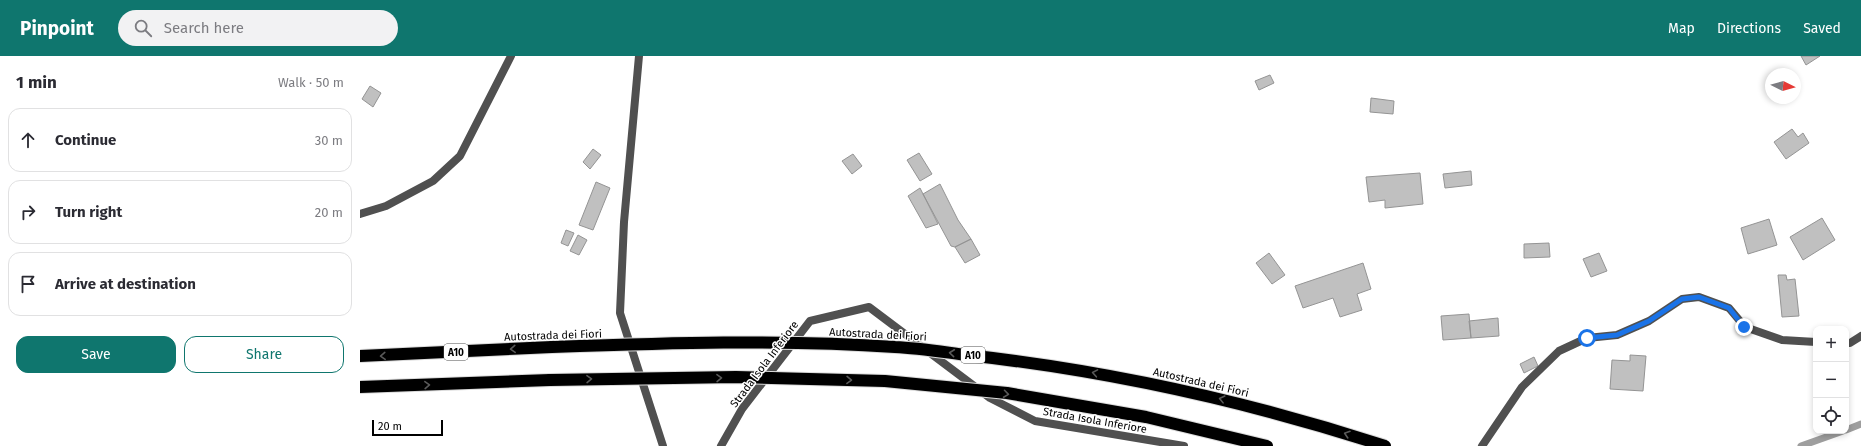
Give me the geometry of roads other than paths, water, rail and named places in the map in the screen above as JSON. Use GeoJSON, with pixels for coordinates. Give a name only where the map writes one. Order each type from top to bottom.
{"type":"FeatureCollection","features":[{"type":"Feature","properties":{"kind":"highway","name":"Autostrada dei Fiori"},"geometry":{"type":"LineString","coordinates":[[360,356],[662,343],[779,343],[896,347],[1035,362],[1180,389],[1313,423],[1384,446]]}},
{"type":"Feature","properties":{"kind":"highway"},"geometry":{"type":"LineString","coordinates":[[360,387],[550,380],[736,377],[892,382],[1007,393],[1146,417],[1267,446]]}},
{"type":"Feature","properties":{"kind":"street"},"geometry":{"type":"LineString","coordinates":[[360,214],[386,206],[433,181],[460,156],[511,56]]}},
{"type":"Feature","properties":{"kind":"street"},"geometry":{"type":"LineString","coordinates":[[639,56],[624,222],[620,313],[663,446]]}},
{"type":"Feature","properties":{"kind":"street"},"geometry":{"type":"LineString","coordinates":[[1482,446],[1522,387],[1559,351],[1587,338],[1617,335],[1649,321],[1682,299],[1699,297],[1729,308],[1744,327],[1782,340],[1813,342]]}},
{"type":"Feature","properties":{"kind":"street","name":"Strada Isola Inferiore"},"geometry":{"type":"LineString","coordinates":[[722,446],[742,410],[810,321],[869,307],[990,398],[1035,421],[1184,446]]}},
{"type":"Feature","properties":{"kind":"street"},"geometry":{"type":"LineString","coordinates":[[1849,343],[1861,336]]}},
{"type":"Feature","properties":{"kind":"waterway"},"geometry":{"type":"LineString","coordinates":[[1849,429],[1861,424]]}},
{"type":"Feature","properties":{"kind":"waterway"},"geometry":{"type":"LineString","coordinates":[[1801,446],[1835,434]]}}]}
